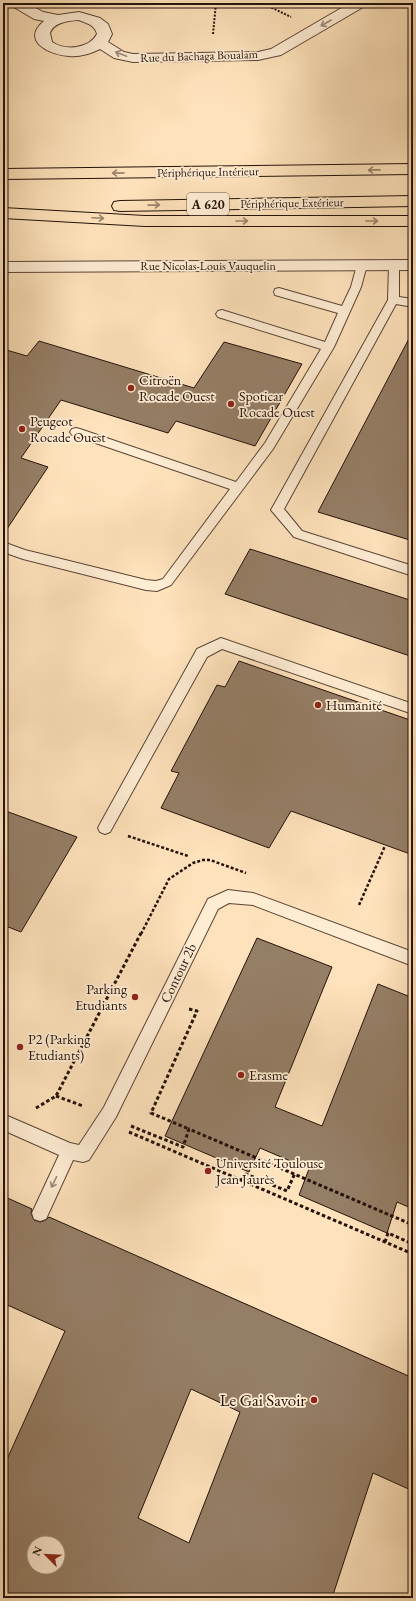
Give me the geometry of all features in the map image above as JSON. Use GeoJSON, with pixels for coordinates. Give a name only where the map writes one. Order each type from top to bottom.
{"type":"FeatureCollection","features":[{"type":"Feature","properties":{"kind":"highway","name":"Périphérique Intérieur"},"geometry":{"type":"LineString","coordinates":[[3,174],[413,170]]}},
{"type":"Feature","properties":{"kind":"highway","name":"Périphérique Extérieur"},"geometry":{"type":"LineString","coordinates":[[3,207],[413,201]]}},
{"type":"Feature","properties":{"kind":"highway"},"geometry":{"type":"LineString","coordinates":[[3,213],[145,221],[413,221]]}},
{"type":"Feature","properties":{"kind":"street"},"geometry":{"type":"LineString","coordinates":[[17,3],[42,21],[79,16],[97,22],[103,26],[105,32],[104,38],[100,43],[84,51],[62,52],[46,45],[42,39],[42,21]]}},
{"type":"Feature","properties":{"kind":"street","name":"Rue du Bachaga Boualam"},"geometry":{"type":"LineString","coordinates":[[100,43],[120,55],[133,58],[258,56],[276,52],[360,3]]}},
{"type":"Feature","properties":{"kind":"street","name":"Rue Nicolas-Louis Vauquelin"},"geometry":{"type":"LineString","coordinates":[[3,267],[413,265]]}},
{"type":"Feature","properties":{"kind":"lane"},"geometry":{"type":"LineString","coordinates":[[3,547],[23,554],[123,579],[158,586],[167,582],[269,446],[328,347],[356,287],[362,265]]}},
{"type":"Feature","properties":{"kind":"lane"},"geometry":{"type":"LineString","coordinates":[[394,265],[393,300],[277,510],[298,534],[413,571]]}},
{"type":"Feature","properties":{"kind":"lane"},"geometry":{"type":"LineString","coordinates":[[279,292],[345,312]]}},
{"type":"Feature","properties":{"kind":"lane"},"geometry":{"type":"LineString","coordinates":[[393,300],[413,303]]}},
{"type":"Feature","properties":{"kind":"lane"},"geometry":{"type":"LineString","coordinates":[[222,314],[328,347]]}},
{"type":"Feature","properties":{"kind":"lane"},"geometry":{"type":"LineString","coordinates":[[76,432],[238,487]]}},
{"type":"Feature","properties":{"kind":"lane"},"geometry":{"type":"LineString","coordinates":[[105,828],[202,653],[221,643],[413,709]]}},
{"type":"Feature","properties":{"kind":"lane","name":"Contour 2b"},"geometry":{"type":"LineString","coordinates":[[3,1122],[69,1151],[83,1154],[110,1112],[213,904],[228,896],[253,899],[413,960]]}},
{"type":"Feature","properties":{"kind":"lane"},"geometry":{"type":"LineString","coordinates":[[40,1213],[69,1151]]}},
{"type":"Feature","properties":{"kind":"path"},"geometry":{"type":"LineString","coordinates":[[105,828],[188,856]]}},
{"type":"Feature","properties":{"kind":"path"},"geometry":{"type":"LineString","coordinates":[[359,905],[385,846]]}},
{"type":"Feature","properties":{"kind":"path"},"geometry":{"type":"LineString","coordinates":[[185,1008],[197,1011],[151,1113],[413,1224]]}},
{"type":"Feature","properties":{"kind":"path"},"geometry":{"type":"LineString","coordinates":[[35,1108],[56,1096],[68,1073]]}},
{"type":"Feature","properties":{"kind":"path"},"geometry":{"type":"LineString","coordinates":[[56,1096],[84,1107]]}},
{"type":"Feature","properties":{"kind":"path"},"geometry":{"type":"LineString","coordinates":[[130,1120],[126,1131],[413,1254]]}},
{"type":"Feature","properties":{"kind":"path"},"geometry":{"type":"LineString","coordinates":[[128,1124],[183,1147],[190,1129]]}},
{"type":"Feature","properties":{"kind":"path"},"geometry":{"type":"LineString","coordinates":[[242,1180],[246,1174],[287,1191],[295,1173]]}},
{"type":"Feature","properties":{"kind":"path"},"geometry":{"type":"LineString","coordinates":[[385,1242],[388,1233],[413,1244]]}},
{"type":"Feature","properties":{"kind":"building"},"geometry":{"type":"Polygon","coordinates":[[[413,331],[413,541],[318,512],[413,331]]]}},
{"type":"Feature","properties":{"kind":"building"},"geometry":{"type":"Polygon","coordinates":[[[39,341],[194,388],[224,342],[302,364],[255,446],[176,421],[168,433],[61,400],[21,458],[48,467],[3,535],[3,349],[27,356],[39,341]]]}},
{"type":"Feature","properties":{"kind":"building"},"geometry":{"type":"Polygon","coordinates":[[[250,549],[413,601],[413,657],[225,594],[250,549]]]}},
{"type":"Feature","properties":{"kind":"building"},"geometry":{"type":"Polygon","coordinates":[[[239,661],[413,721],[413,855],[291,811],[269,848],[161,808],[179,773],[171,771],[217,685],[225,687],[239,661]]]}},
{"type":"Feature","properties":{"kind":"building"},"geometry":{"type":"Polygon","coordinates":[[[3,810],[77,837],[21,932],[3,925],[3,810]]]}},
{"type":"Feature","properties":{"kind":"building","name":"Erasme"},"geometry":{"type":"Polygon","coordinates":[[[257,938],[332,967],[275,1107],[322,1126],[378,984],[413,998],[413,1209],[397,1202],[387,1233],[299,1195],[309,1169],[260,1148],[249,1172],[165,1136],[257,938]]]}},
{"type":"Feature","properties":{"kind":"building","name":"Le Gai Savoir"},"geometry":{"type":"Polygon","coordinates":[[[3,1196],[32,1209],[31,1213],[34,1220],[40,1222],[49,1217],[413,1378],[413,1491],[373,1473],[332,1598],[16,1598],[3,1591],[3,1468],[65,1331],[3,1303],[3,1196]],[[191,1389],[138,1518],[189,1543],[240,1412],[191,1389]]]}},
{"type":"Feature","properties":{"kind":"place","name":"Citroën Rocade Ouest"},"geometry":{"type":"Point","coordinates":[131,388]}},
{"type":"Feature","properties":{"kind":"place","name":"Spoticar Rocade Ouest"},"geometry":{"type":"Point","coordinates":[231,404]}},
{"type":"Feature","properties":{"kind":"place","name":"Peugeot Rocade Ouest"},"geometry":{"type":"Point","coordinates":[22,429]}},
{"type":"Feature","properties":{"kind":"place","name":"Humanité"},"geometry":{"type":"Point","coordinates":[318,705]}},
{"type":"Feature","properties":{"kind":"place","name":"Parking Etudiants"},"geometry":{"type":"Point","coordinates":[135,997]}},
{"type":"Feature","properties":{"kind":"place","name":"P2 (Parking Etudiants)"},"geometry":{"type":"Point","coordinates":[20,1047]}},
{"type":"Feature","properties":{"kind":"place","name":"Erasme"},"geometry":{"type":"Point","coordinates":[241,1075]}},
{"type":"Feature","properties":{"kind":"place","name":"Université Toulouse Jean Jaurès"},"geometry":{"type":"Point","coordinates":[208,1171]}},
{"type":"Feature","properties":{"kind":"place","name":"Le Gai Savoir"},"geometry":{"type":"Point","coordinates":[314,1400]}}]}
